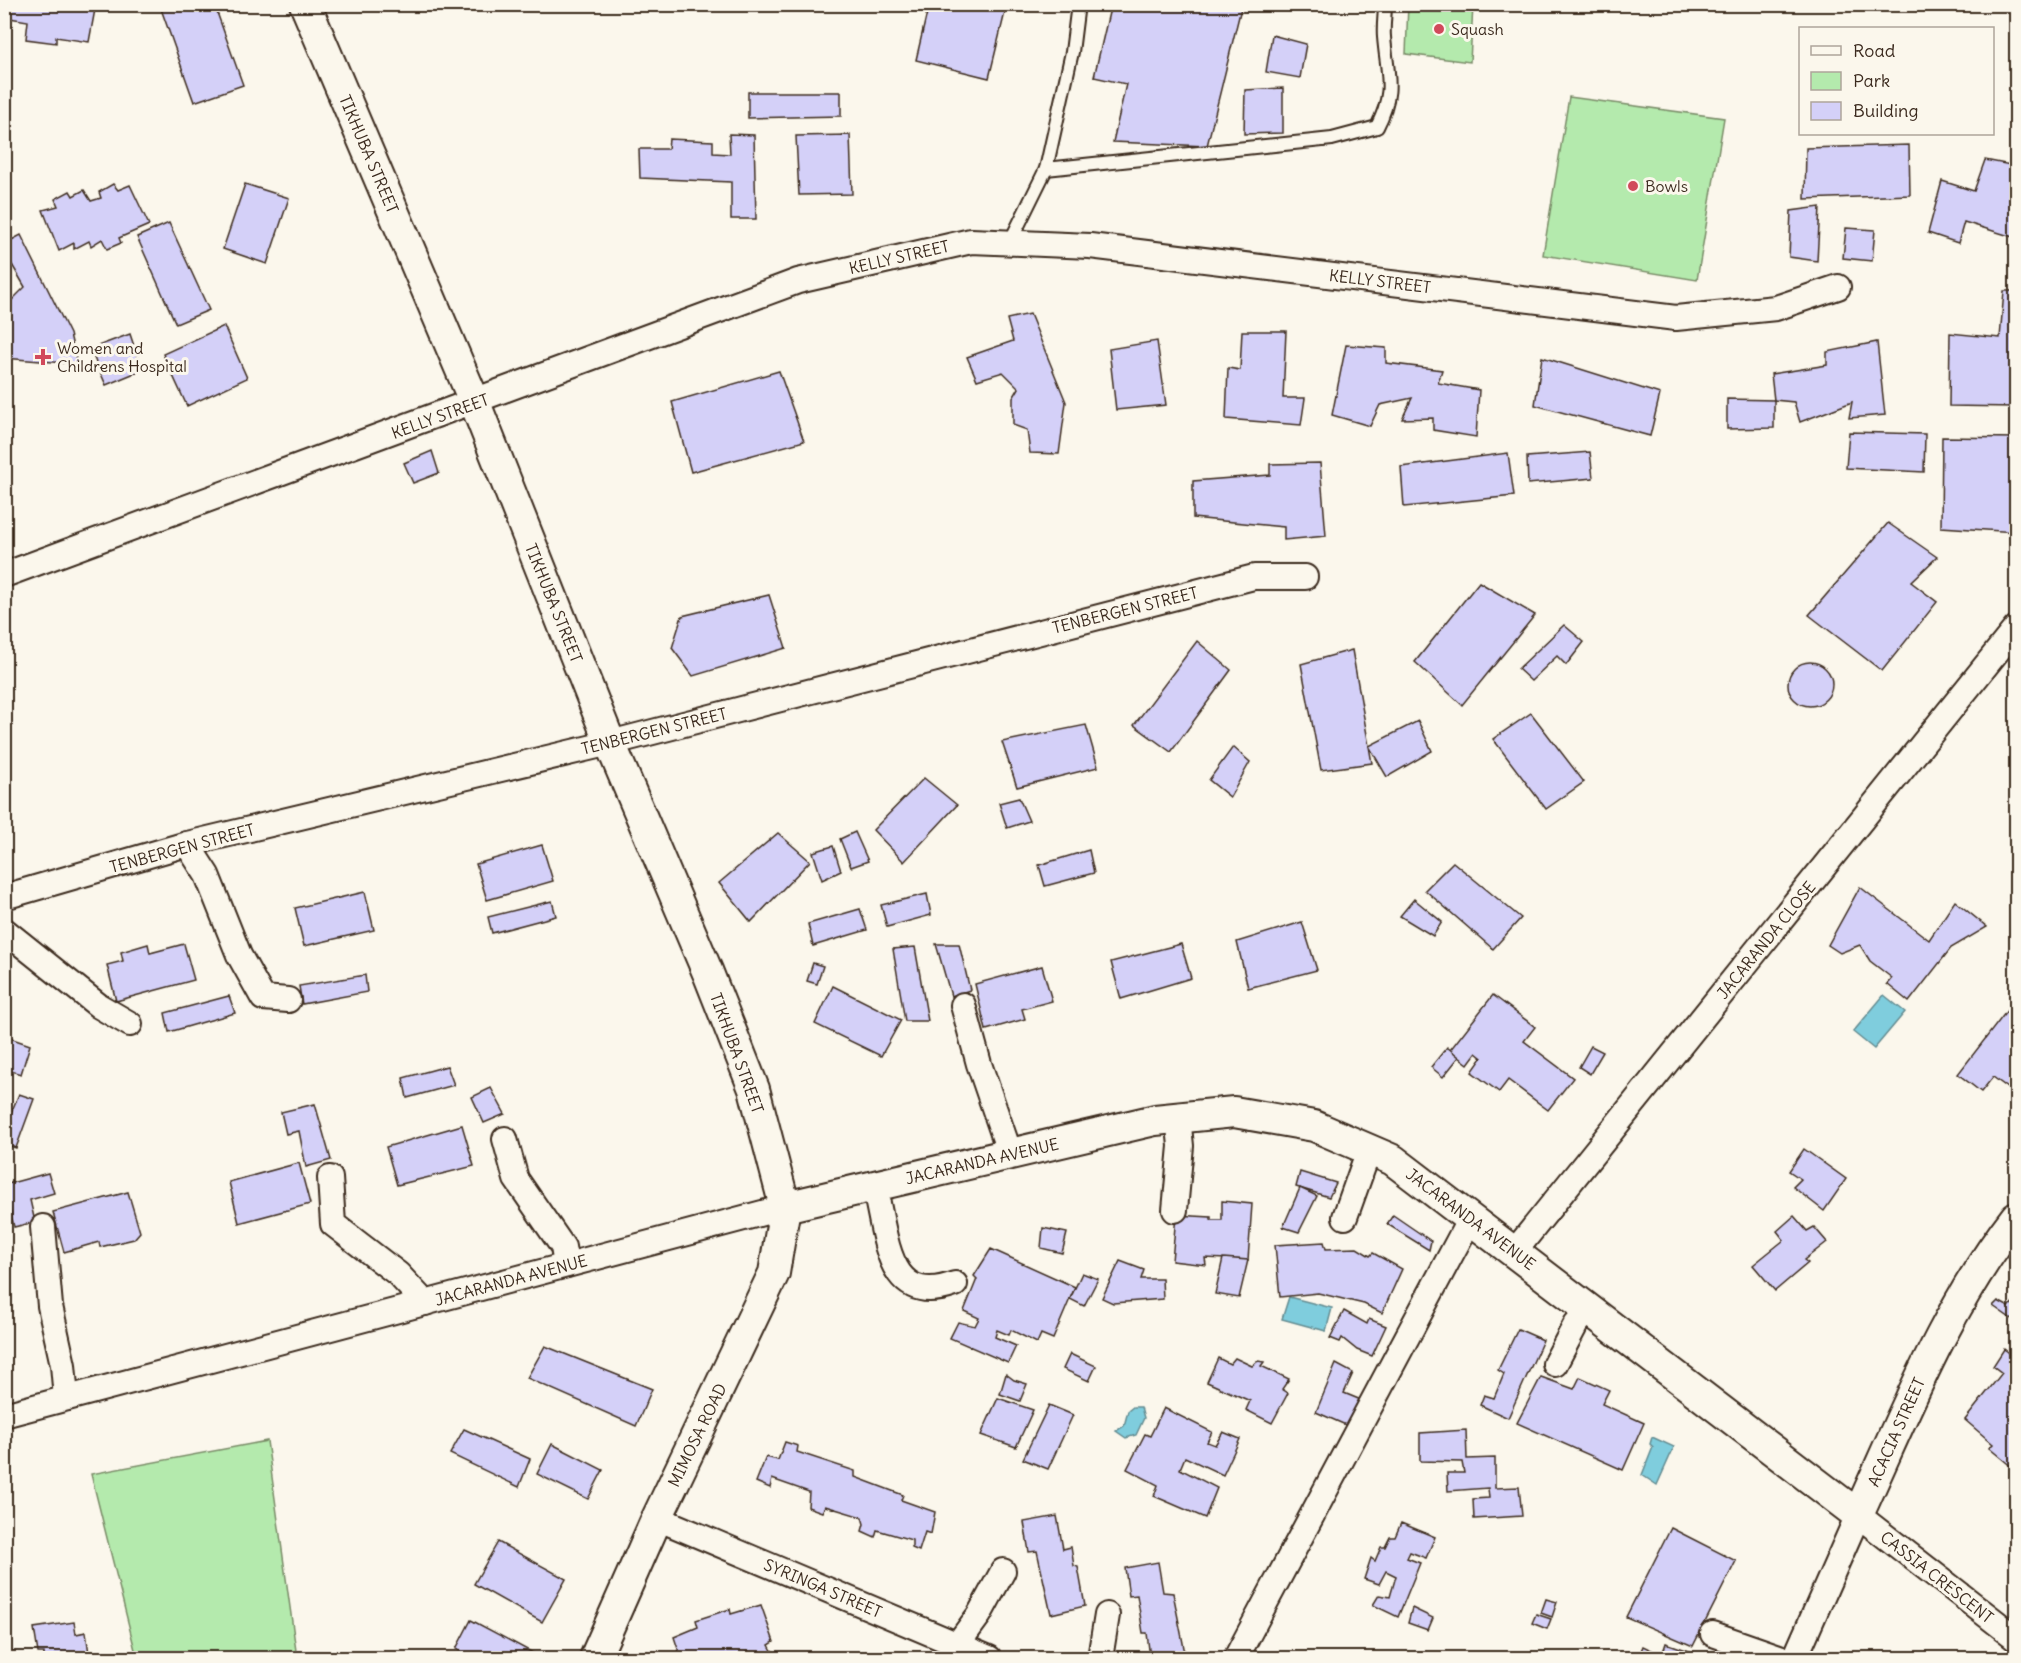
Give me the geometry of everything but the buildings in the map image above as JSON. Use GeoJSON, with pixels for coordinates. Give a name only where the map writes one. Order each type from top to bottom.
{"type":"FeatureCollection","features":[{"type":"Feature","properties":{"kind":"street","name":"TIKHUBA STREET"},"geometry":{"type":"LineString","coordinates":[[305,4],[475,403],[610,743],[708,973],[754,1089],[785,1207]]}},
{"type":"Feature","properties":{"kind":"street","name":"KELLY STREET"},"geometry":{"type":"LineString","coordinates":[[4,575],[475,403],[798,281],[971,241],[1090,246],[1676,318],[1776,308],[1838,287]]}},
{"type":"Feature","properties":{"kind":"street","name":"TENBERGEN STREET"},"geometry":{"type":"LineString","coordinates":[[4,897],[187,844],[610,743],[1254,577],[1305,577]]}},
{"type":"Feature","properties":{"kind":"street","name":"JACARANDA CLOSE"},"geometry":{"type":"LineString","coordinates":[[1515,1251],[2016,628]]}},
{"type":"Feature","properties":{"kind":"street"},"geometry":{"type":"LineString","coordinates":[[187,844],[207,875],[239,955],[263,998],[288,1000]]}},
{"type":"Feature","properties":{"kind":"street"},"geometry":{"type":"LineString","coordinates":[[4,930],[99,1006],[130,1024]]}},
{"type":"Feature","properties":{"kind":"street"},"geometry":{"type":"LineString","coordinates":[[963,1005],[979,1064],[1010,1154]]}},
{"type":"Feature","properties":{"kind":"street","name":"JACARANDA AVENUE"},"geometry":{"type":"LineString","coordinates":[[4,1415],[785,1207],[1155,1120],[1234,1112],[1314,1126],[1393,1160],[1590,1308],[1858,1515]]}},
{"type":"Feature","properties":{"kind":"street"},"geometry":{"type":"LineString","coordinates":[[1175,1210],[1181,1146],[1178,1117]]}},
{"type":"Feature","properties":{"kind":"street"},"geometry":{"type":"LineString","coordinates":[[505,1138],[516,1179],[563,1247],[566,1266]]}},
{"type":"Feature","properties":{"kind":"street"},"geometry":{"type":"LineString","coordinates":[[1345,1217],[1369,1150]]}},
{"type":"Feature","properties":{"kind":"street"},"geometry":{"type":"LineString","coordinates":[[330,1178],[333,1224],[398,1274],[424,1303]]}},
{"type":"Feature","properties":{"kind":"street"},"geometry":{"type":"LineString","coordinates":[[874,1186],[892,1265],[909,1284],[935,1291],[955,1284]]}},
{"type":"Feature","properties":{"kind":"street","name":"MIMOSA ROAD"},"geometry":{"type":"LineString","coordinates":[[595,1659],[657,1518],[774,1273],[785,1207]]}},
{"type":"Feature","properties":{"kind":"street","name":"ACACIA STREET"},"geometry":{"type":"LineString","coordinates":[[1795,1659],[1936,1341],[1967,1288],[2016,1217]]}},
{"type":"Feature","properties":{"kind":"street"},"geometry":{"type":"LineString","coordinates":[[1236,1659],[1470,1220]]}},
{"type":"Feature","properties":{"kind":"street"},"geometry":{"type":"LineString","coordinates":[[43,1227],[50,1306],[63,1365],[66,1398]]}},
{"type":"Feature","properties":{"kind":"street"},"geometry":{"type":"LineString","coordinates":[[1555,1364],[1576,1324],[1590,1308]]}},
{"type":"Feature","properties":{"kind":"street","name":"CASSIA CRESCENT"},"geometry":{"type":"LineString","coordinates":[[1858,1515],[2016,1638]]}},
{"type":"Feature","properties":{"kind":"street","name":"SYRINGA STREET"},"geometry":{"type":"LineString","coordinates":[[657,1518],[989,1659]]}},
{"type":"Feature","properties":{"kind":"street"},"geometry":{"type":"LineString","coordinates":[[957,1645],[979,1615],[1003,1571]]}},
{"type":"Feature","properties":{"kind":"street"},"geometry":{"type":"LineString","coordinates":[[1100,1659],[1107,1615]]}},
{"type":"Feature","properties":{"kind":"street"},"geometry":{"type":"LineString","coordinates":[[1713,1634],[1782,1659]]}},
{"type":"Feature","properties":{"kind":"lane"},"geometry":{"type":"LineString","coordinates":[[1010,242],[1046,169],[1072,52],[1078,4]]}},
{"type":"Feature","properties":{"kind":"lane"},"geometry":{"type":"LineString","coordinates":[[1046,169],[1332,139],[1377,127],[1386,109],[1390,77],[1384,37],[1385,4]]}},
{"type":"Feature","properties":{"kind":"green space","name":"Squash"},"geometry":{"type":"Polygon","coordinates":[[[1408,5],[1473,5],[1470,62],[1406,54],[1408,5]]]}},
{"type":"Feature","properties":{"kind":"green space","name":"Bowls"},"geometry":{"type":"Polygon","coordinates":[[[1569,97],[1724,118],[1697,280],[1543,255],[1569,97]]]}},
{"type":"Feature","properties":{"kind":"green space"},"geometry":{"type":"Polygon","coordinates":[[[267,1441],[297,1658],[137,1658],[91,1474],[267,1441]]]}},
{"type":"Feature","properties":{"kind":"water"},"geometry":{"type":"Polygon","coordinates":[[[1884,995],[1905,1012],[1874,1049],[1853,1032],[1884,995]]]}},
{"type":"Feature","properties":{"kind":"water"},"geometry":{"type":"Polygon","coordinates":[[[1289,1297],[1332,1308],[1326,1331],[1282,1319],[1289,1297]]]}},
{"type":"Feature","properties":{"kind":"water"},"geometry":{"type":"Polygon","coordinates":[[[1133,1407],[1141,1407],[1144,1418],[1136,1435],[1126,1438],[1116,1431],[1124,1426],[1128,1411],[1133,1407]]]}},
{"type":"Feature","properties":{"kind":"water"},"geometry":{"type":"Polygon","coordinates":[[[1652,1437],[1674,1447],[1657,1485],[1642,1475],[1653,1447],[1650,1444],[1652,1437]]]}},
{"type":"Feature","properties":{"kind":"place","name":"Squash"},"geometry":{"type":"Point","coordinates":[1439,29]}},
{"type":"Feature","properties":{"kind":"place","name":"Bowls"},"geometry":{"type":"Point","coordinates":[1633,186]}},
{"type":"Feature","properties":{"kind":"place","name":"Women and Childrens Hospital"},"geometry":{"type":"Point","coordinates":[43,357]}}]}
